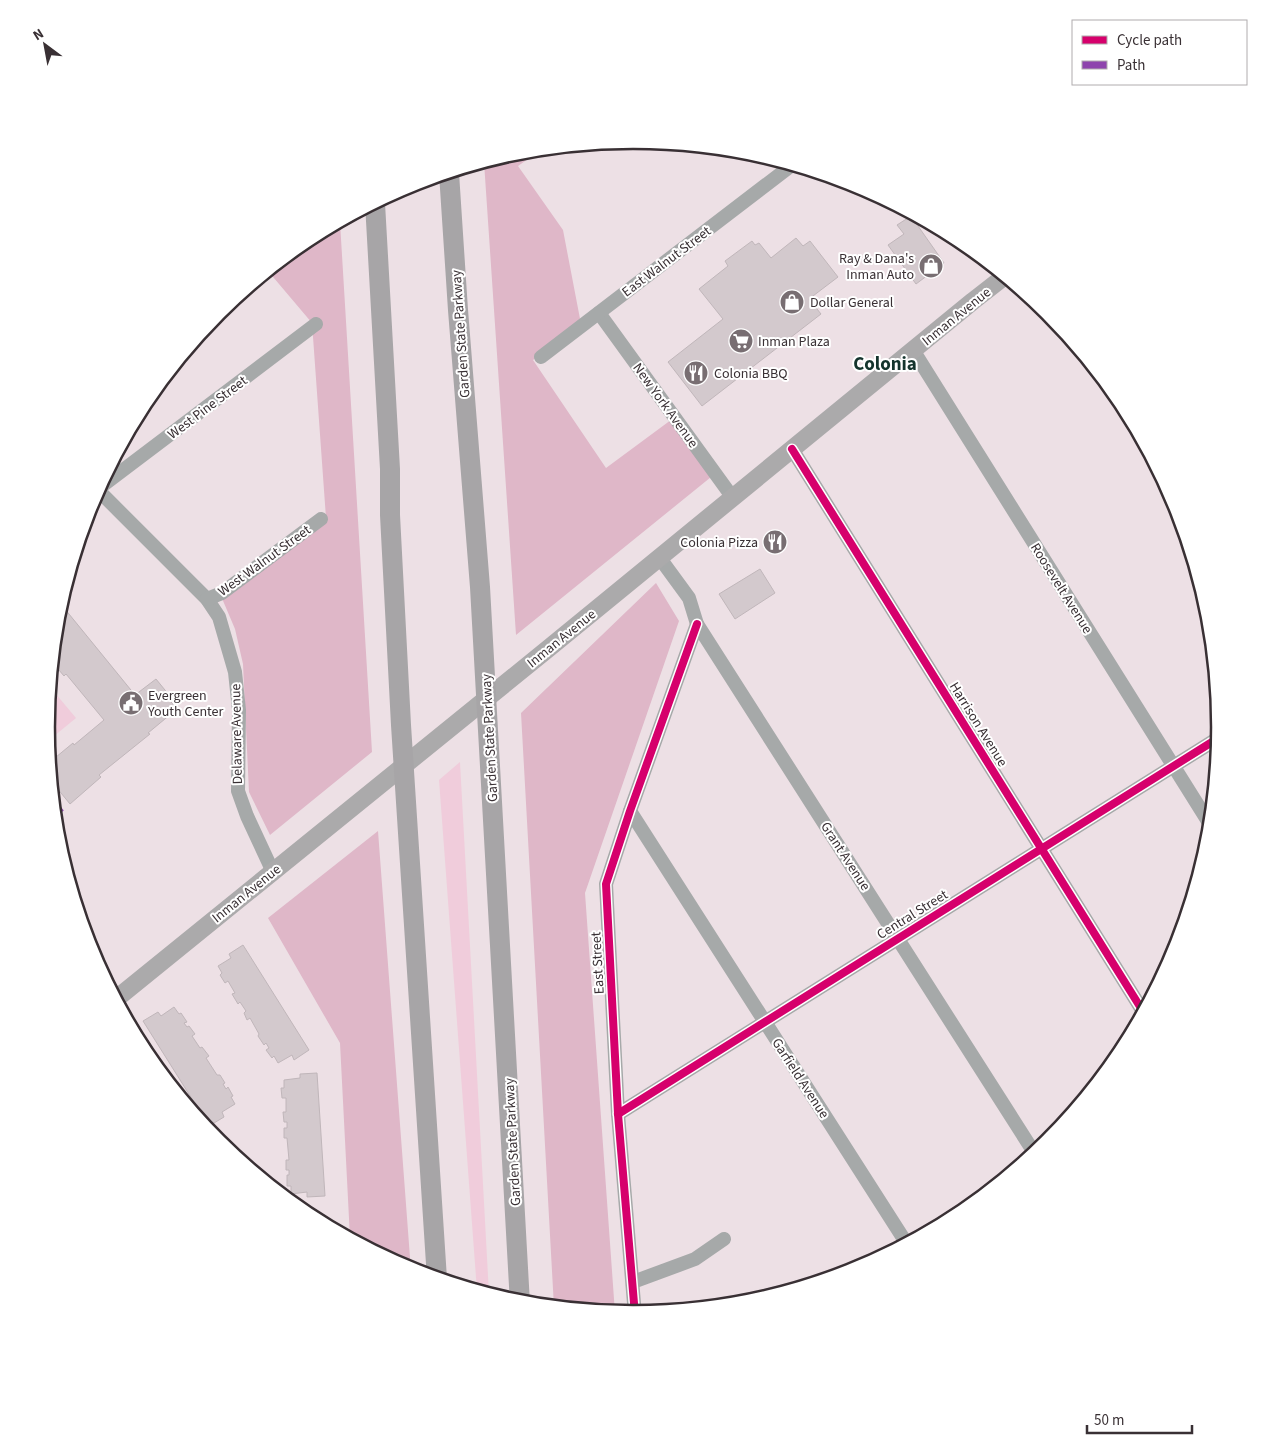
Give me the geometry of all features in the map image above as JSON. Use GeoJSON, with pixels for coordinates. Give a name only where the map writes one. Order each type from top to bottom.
{"type":"FeatureCollection","features":[{"type":"Feature","properties":{"kind":"highway","name":"Garden State Parkway"},"geometry":{"type":"LineString","coordinates":[[449,180],[482,615],[519,1295]]}},
{"type":"Feature","properties":{"kind":"highway"},"geometry":{"type":"LineString","coordinates":[[375,210],[401,726],[436,1271]]}},
{"type":"Feature","properties":{"kind":"main road","name":"Inman Avenue"},"geometry":{"type":"LineString","coordinates":[[121,995],[1000,280]]}},
{"type":"Feature","properties":{"kind":"street","name":"East Walnut Street"},"geometry":{"type":"LineString","coordinates":[[541,357],[786,170]]}},
{"type":"Feature","properties":{"kind":"street","name":"New York Avenue"},"geometry":{"type":"LineString","coordinates":[[598,313],[733,498]]}},
{"type":"Feature","properties":{"kind":"street","name":"West Pine Street"},"geometry":{"type":"LineString","coordinates":[[111,480],[316,324]]}},
{"type":"Feature","properties":{"kind":"street","name":"Roosevelt Avenue"},"geometry":{"type":"LineString","coordinates":[[913,350],[1205,816]]}},
{"type":"Feature","properties":{"kind":"street","name":"Harrison Avenue"},"geometry":{"type":"LineString","coordinates":[[792,449],[1140,1006]]}},
{"type":"Feature","properties":{"kind":"street","name":"Delaware Avenue"},"geometry":{"type":"LineString","coordinates":[[104,496],[207,599],[219,617],[235,672],[239,710],[238,791],[272,872]]}},
{"type":"Feature","properties":{"kind":"street","name":"West Walnut Street"},"geometry":{"type":"LineString","coordinates":[[207,599],[222,592],[321,519]]}},
{"type":"Feature","properties":{"kind":"street","name":"Grant Avenue"},"geometry":{"type":"LineString","coordinates":[[659,557],[689,598],[697,624],[1031,1148]]}},
{"type":"Feature","properties":{"kind":"street","name":"East Street"},"geometry":{"type":"LineString","coordinates":[[634,1306],[618,1114],[606,884],[697,624]]}},
{"type":"Feature","properties":{"kind":"street","name":"Central Street"},"geometry":{"type":"LineString","coordinates":[[618,1114],[1212,742]]}},
{"type":"Feature","properties":{"kind":"street","name":"Garfield Avenue"},"geometry":{"type":"LineString","coordinates":[[630,811],[903,1238]]}},
{"type":"Feature","properties":{"kind":"street"},"geometry":{"type":"LineString","coordinates":[[633,1282],[695,1259],[724,1240]]}},
{"type":"Feature","properties":{"kind":"shaded area"},"geometry":{"type":"Polygon","coordinates":[[[528,159],[518,166],[563,230],[581,324],[533,360],[606,468],[675,417],[716,473],[516,635],[484,169],[528,159]]]}},
{"type":"Feature","properties":{"kind":"shaded area"},"geometry":{"type":"Polygon","coordinates":[[[340,229],[372,752],[270,835],[249,792],[243,664],[235,629],[221,596],[326,518],[312,323],[272,276],[312,246],[340,229]]]}},
{"type":"Feature","properties":{"kind":"shaded area"},"geometry":{"type":"Polygon","coordinates":[[[656,583],[679,621],[585,893],[614,1305],[554,1300],[521,713],[656,583]]]}},
{"type":"Feature","properties":{"kind":"shaded area"},"geometry":{"type":"Polygon","coordinates":[[[56,694],[76,718],[55,735],[56,694]]]}},
{"type":"Feature","properties":{"kind":"shaded area"},"geometry":{"type":"Polygon","coordinates":[[[460,762],[489,1287],[476,1284],[439,780],[460,762]]]}},
{"type":"Feature","properties":{"kind":"shaded area"},"geometry":{"type":"Polygon","coordinates":[[[378,831],[410,1261],[350,1231],[340,1043],[268,918],[378,831]]]}},
{"type":"Feature","properties":{"kind":"building"},"geometry":{"type":"Polygon","coordinates":[[[907,219],[916,223],[944,263],[916,284],[888,245],[904,234],[897,225],[907,219]]]}},
{"type":"Feature","properties":{"kind":"building","name":"Inman Plaza"},"geometry":{"type":"Polygon","coordinates":[[[796,238],[803,246],[810,241],[838,277],[809,299],[821,314],[702,406],[668,362],[723,319],[699,289],[728,266],[725,261],[752,241],[755,245],[759,243],[771,258],[796,238]]]}},
{"type":"Feature","properties":{"kind":"building"},"geometry":{"type":"Polygon","coordinates":[[[760,569],[775,593],[735,619],[719,594],[760,569]]]}},
{"type":"Feature","properties":{"kind":"building","name":"Evergreen Youth Center"},"geometry":{"type":"Polygon","coordinates":[[[67,611],[135,695],[156,679],[177,709],[148,733],[150,734],[99,775],[101,777],[70,804],[59,790],[56,757],[104,720],[66,674],[64,676],[58,669],[67,611]]]}},
{"type":"Feature","properties":{"kind":"building"},"geometry":{"type":"Polygon","coordinates":[[[243,945],[309,1050],[294,1060],[292,1055],[278,1063],[274,1056],[272,1058],[266,1050],[269,1048],[266,1043],[264,1045],[258,1036],[259,1034],[250,1018],[247,1020],[244,1013],[246,1011],[240,1002],[238,1004],[232,994],[235,993],[228,981],[225,983],[220,975],[222,973],[218,966],[231,958],[229,954],[243,945]]]}},
{"type":"Feature","properties":{"kind":"building"},"geometry":{"type":"Polygon","coordinates":[[[174,1007],[179,1014],[181,1013],[187,1022],[184,1023],[195,1034],[192,1036],[200,1048],[202,1047],[209,1056],[206,1058],[217,1075],[220,1075],[226,1089],[228,1087],[233,1096],[231,1097],[235,1104],[222,1112],[224,1117],[212,1124],[196,1106],[143,1021],[158,1012],[161,1016],[174,1007]]]}},
{"type":"Feature","properties":{"kind":"building"},"geometry":{"type":"Polygon","coordinates":[[[317,1073],[325,1196],[307,1197],[307,1192],[292,1194],[291,1186],[287,1186],[289,1170],[286,1170],[286,1160],[289,1160],[287,1138],[284,1138],[284,1128],[287,1128],[287,1122],[284,1122],[283,1112],[286,1112],[286,1098],[282,1098],[281,1088],[284,1088],[284,1080],[300,1078],[300,1074],[317,1073]]]}},
{"type":"Feature","properties":{"kind":"marked path"},"geometry":{"type":"LineString","coordinates":[[62,813],[65,817]]}},
{"type":"Feature","properties":{"kind":"cycle path"},"geometry":{"type":"LineString","coordinates":[[792,449],[1140,1006]]}},
{"type":"Feature","properties":{"kind":"cycle path"},"geometry":{"type":"LineString","coordinates":[[634,1306],[618,1114],[606,884],[697,624]]}},
{"type":"Feature","properties":{"kind":"cycle path"},"geometry":{"type":"LineString","coordinates":[[618,1114],[1212,742]]}},
{"type":"Feature","properties":{"kind":"place","name":"Ray & Dana's Inman Auto"},"geometry":{"type":"Point","coordinates":[931,266]}},
{"type":"Feature","properties":{"kind":"place","name":"Dollar General"},"geometry":{"type":"Point","coordinates":[792,302]}},
{"type":"Feature","properties":{"kind":"place","name":"Inman Plaza"},"geometry":{"type":"Point","coordinates":[741,341]}},
{"type":"Feature","properties":{"kind":"place","name":"Colonia BBQ"},"geometry":{"type":"Point","coordinates":[696,373]}},
{"type":"Feature","properties":{"kind":"place","name":"Colonia Pizza"},"geometry":{"type":"Point","coordinates":[775,542]}},
{"type":"Feature","properties":{"kind":"place","name":"Evergreen Youth Center"},"geometry":{"type":"Point","coordinates":[131,703]}},
{"type":"Feature","properties":{"kind":"district","name":"Colonia"},"geometry":{"type":"Point","coordinates":[885,363]}}]}
